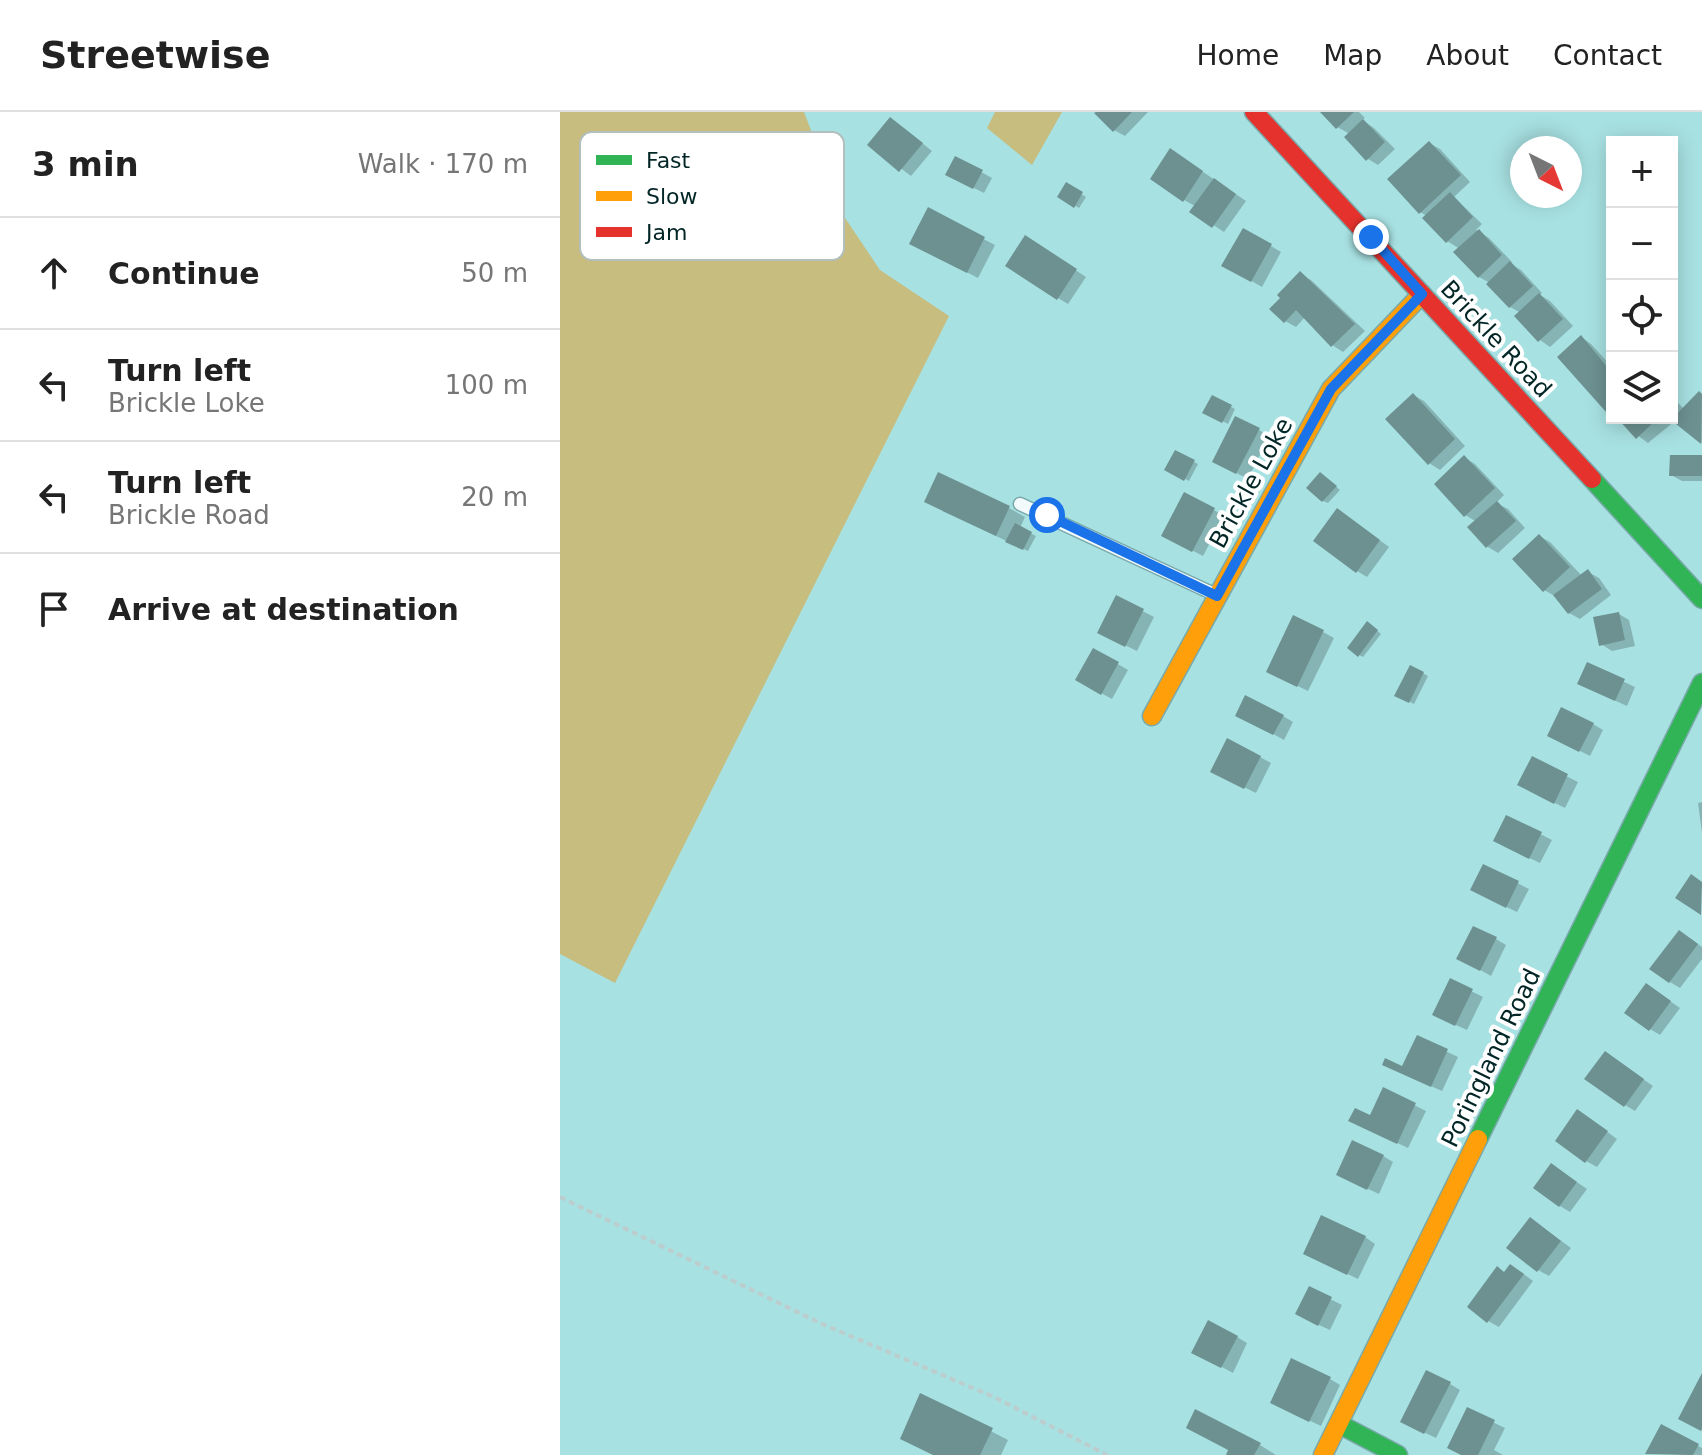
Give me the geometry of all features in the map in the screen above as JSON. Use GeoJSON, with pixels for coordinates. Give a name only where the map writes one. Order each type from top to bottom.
{"type":"FeatureCollection","features":[{"type":"Feature","properties":{"kind":"street","name":"Brickle Road"},"geometry":{"type":"LineString","coordinates":[[1254,112],[1702,599]]}},
{"type":"Feature","properties":{"kind":"street","name":"Brickle Loke"},"geometry":{"type":"LineString","coordinates":[[1152,716],[1331,389],[1422,294]]}},
{"type":"Feature","properties":{"kind":"street","name":"Poringland Road"},"geometry":{"type":"LineString","coordinates":[[1323,1455],[1702,683]]}},
{"type":"Feature","properties":{"kind":"street"},"geometry":{"type":"LineString","coordinates":[[1339,1424],[1398,1455]]}},
{"type":"Feature","properties":{"kind":"lane"},"geometry":{"type":"LineString","coordinates":[[1020,504],[1217,596]]}},
{"type":"Feature","properties":{"kind":"path"},"geometry":{"type":"LineString","coordinates":[[560,1197],[820,1323],[994,1397],[1107,1455]]}},
{"type":"Feature","properties":{"kind":"shaded area"},"geometry":{"type":"Polygon","coordinates":[[[560,112],[804,112],[812,132],[580,132],[580,260],[844,260],[844,216],[880,270],[949,316],[615,983],[560,954],[560,112]]]}},
{"type":"Feature","properties":{"kind":"shaded area"},"geometry":{"type":"Polygon","coordinates":[[[995,112],[1062,112],[1032,165],[987,128],[995,112]]]}},
{"type":"Feature","properties":{"kind":"building"},"geometry":{"type":"Polygon","coordinates":[[[1096,112],[1132,112],[1113,132],[1096,112]]]}},
{"type":"Feature","properties":{"kind":"building"},"geometry":{"type":"Polygon","coordinates":[[[1320,112],[1354,112],[1336,129],[1320,112]]]}},
{"type":"Feature","properties":{"kind":"building"},"geometry":{"type":"Polygon","coordinates":[[[890,117],[923,143],[899,172],[867,145],[890,117]]]}},
{"type":"Feature","properties":{"kind":"building"},"geometry":{"type":"Polygon","coordinates":[[[1363,119],[1385,142],[1366,161],[1344,137],[1363,119]]]}},
{"type":"Feature","properties":{"kind":"building"},"geometry":{"type":"Polygon","coordinates":[[[1429,141],[1461,175],[1419,214],[1387,179],[1429,141]]]}},
{"type":"Feature","properties":{"kind":"building"},"geometry":{"type":"Polygon","coordinates":[[[1170,148],[1203,171],[1183,202],[1150,179],[1170,148]]]}},
{"type":"Feature","properties":{"kind":"building"},"geometry":{"type":"Polygon","coordinates":[[[955,156],[983,170],[973,189],[945,175],[955,156]]]}},
{"type":"Feature","properties":{"kind":"building"},"geometry":{"type":"Polygon","coordinates":[[[1214,178],[1236,194],[1212,228],[1189,212],[1214,178]]]}},
{"type":"Feature","properties":{"kind":"building"},"geometry":{"type":"Polygon","coordinates":[[[1066,182],[1083,192],[1074,208],[1057,197],[1066,182]]]}},
{"type":"Feature","properties":{"kind":"building"},"geometry":{"type":"Polygon","coordinates":[[[1450,192],[1473,217],[1446,243],[1422,218],[1450,192]]]}},
{"type":"Feature","properties":{"kind":"building"},"geometry":{"type":"Polygon","coordinates":[[[928,207],[985,237],[967,273],[909,244],[928,207]]]}},
{"type":"Feature","properties":{"kind":"building"},"geometry":{"type":"Polygon","coordinates":[[[1243,228],[1272,244],[1251,282],[1221,266],[1243,228]]]}},
{"type":"Feature","properties":{"kind":"building"},"geometry":{"type":"Polygon","coordinates":[[[1479,229],[1502,255],[1478,278],[1453,252],[1479,229]]]}},
{"type":"Feature","properties":{"kind":"building"},"geometry":{"type":"Polygon","coordinates":[[[1025,235],[1077,269],[1057,300],[1005,266],[1025,235]]]}},
{"type":"Feature","properties":{"kind":"building"},"geometry":{"type":"Polygon","coordinates":[[[1510,261],[1533,286],[1509,308],[1486,284],[1510,261]]]}},
{"type":"Feature","properties":{"kind":"building"},"geometry":{"type":"Polygon","coordinates":[[[1300,271],[1355,324],[1331,347],[1296,310],[1284,323],[1269,309],[1280,298],[1277,295],[1300,271]]]}},
{"type":"Feature","properties":{"kind":"building"},"geometry":{"type":"Polygon","coordinates":[[[1539,293],[1563,319],[1538,342],[1514,316],[1539,293]]]}},
{"type":"Feature","properties":{"kind":"building"},"geometry":{"type":"Polygon","coordinates":[[[1581,335],[1606,366],[1606,412],[1557,357],[1581,335]]]}},
{"type":"Feature","properties":{"kind":"building"},"geometry":{"type":"Polygon","coordinates":[[[1699,391],[1702,394],[1701,444],[1676,424],[1678,413],[1699,391]]]}},
{"type":"Feature","properties":{"kind":"building"},"geometry":{"type":"Polygon","coordinates":[[[1413,393],[1455,439],[1428,465],[1385,419],[1413,393]]]}},
{"type":"Feature","properties":{"kind":"building"},"geometry":{"type":"Polygon","coordinates":[[[1212,395],[1232,405],[1222,423],[1202,413],[1212,395]]]}},
{"type":"Feature","properties":{"kind":"building"},"geometry":{"type":"Polygon","coordinates":[[[1235,416],[1260,428],[1236,474],[1212,462],[1235,416]]]}},
{"type":"Feature","properties":{"kind":"building"},"geometry":{"type":"Polygon","coordinates":[[[1622,424],[1652,424],[1636,439],[1622,424]]]}},
{"type":"Feature","properties":{"kind":"building"},"geometry":{"type":"Polygon","coordinates":[[[1175,450],[1195,460],[1184,481],[1164,470],[1175,450]]]}},
{"type":"Feature","properties":{"kind":"building"},"geometry":{"type":"Polygon","coordinates":[[[1464,455],[1495,488],[1464,517],[1434,484],[1464,455]]]}},
{"type":"Feature","properties":{"kind":"building"},"geometry":{"type":"Polygon","coordinates":[[[1670,455],[1702,455],[1702,476],[1669,476],[1670,455]]]}},
{"type":"Feature","properties":{"kind":"building"},"geometry":{"type":"Polygon","coordinates":[[[938,472],[1010,506],[996,536],[924,502],[938,472]]]}},
{"type":"Feature","properties":{"kind":"building"},"geometry":{"type":"Polygon","coordinates":[[[1320,472],[1337,486],[1322,502],[1306,488],[1320,472]]]}},
{"type":"Feature","properties":{"kind":"building"},"geometry":{"type":"Polygon","coordinates":[[[1184,492],[1215,508],[1192,552],[1161,536],[1184,492]]]}},
{"type":"Feature","properties":{"kind":"building"},"geometry":{"type":"Polygon","coordinates":[[[1497,501],[1516,521],[1486,548],[1467,527],[1497,501]]]}},
{"type":"Feature","properties":{"kind":"building"},"geometry":{"type":"Polygon","coordinates":[[[1337,508],[1380,540],[1356,573],[1313,541],[1337,508]]]}},
{"type":"Feature","properties":{"kind":"building"},"geometry":{"type":"Polygon","coordinates":[[[1015,523],[1032,532],[1023,550],[1005,542],[1015,523]]]}},
{"type":"Feature","properties":{"kind":"building"},"geometry":{"type":"Polygon","coordinates":[[[1539,534],[1570,567],[1543,592],[1512,559],[1539,534]]]}},
{"type":"Feature","properties":{"kind":"building"},"geometry":{"type":"Polygon","coordinates":[[[1588,569],[1602,589],[1568,614],[1553,595],[1588,569]]]}},
{"type":"Feature","properties":{"kind":"building"},"geometry":{"type":"Polygon","coordinates":[[[1116,595],[1144,609],[1125,647],[1097,633],[1116,595]]]}},
{"type":"Feature","properties":{"kind":"building"},"geometry":{"type":"Polygon","coordinates":[[[1619,612],[1625,640],[1599,646],[1593,617],[1619,612]]]}},
{"type":"Feature","properties":{"kind":"building"},"geometry":{"type":"Polygon","coordinates":[[[1293,615],[1324,630],[1297,687],[1266,672],[1293,615]]]}},
{"type":"Feature","properties":{"kind":"building"},"geometry":{"type":"Polygon","coordinates":[[[1367,621],[1378,630],[1358,657],[1347,648],[1367,621]]]}},
{"type":"Feature","properties":{"kind":"building"},"geometry":{"type":"Polygon","coordinates":[[[1093,648],[1119,662],[1101,695],[1075,680],[1093,648]]]}},
{"type":"Feature","properties":{"kind":"building"},"geometry":{"type":"Polygon","coordinates":[[[1587,662],[1625,679],[1615,701],[1577,684],[1587,662]]]}},
{"type":"Feature","properties":{"kind":"building"},"geometry":{"type":"Polygon","coordinates":[[[1410,665],[1424,672],[1409,703],[1394,696],[1410,665]]]}},
{"type":"Feature","properties":{"kind":"building"},"geometry":{"type":"Polygon","coordinates":[[[1245,695],[1284,715],[1273,735],[1235,716],[1245,695]]]}},
{"type":"Feature","properties":{"kind":"building"},"geometry":{"type":"Polygon","coordinates":[[[1561,707],[1594,723],[1579,752],[1547,736],[1561,707]]]}},
{"type":"Feature","properties":{"kind":"building"},"geometry":{"type":"Polygon","coordinates":[[[1227,738],[1261,756],[1244,789],[1210,772],[1227,738]]]}},
{"type":"Feature","properties":{"kind":"building"},"geometry":{"type":"Polygon","coordinates":[[[1532,756],[1568,774],[1554,804],[1517,785],[1532,756]]]}},
{"type":"Feature","properties":{"kind":"building"},"geometry":{"type":"Polygon","coordinates":[[[1506,815],[1542,832],[1529,859],[1493,841],[1506,815]]]}},
{"type":"Feature","properties":{"kind":"building"},"geometry":{"type":"Polygon","coordinates":[[[1483,864],[1519,881],[1506,908],[1470,890],[1483,864]]]}},
{"type":"Feature","properties":{"kind":"building"},"geometry":{"type":"Polygon","coordinates":[[[1691,874],[1702,882],[1701,915],[1675,898],[1691,874]]]}},
{"type":"Feature","properties":{"kind":"building"},"geometry":{"type":"Polygon","coordinates":[[[1473,926],[1497,937],[1480,971],[1456,959],[1473,926]]]}},
{"type":"Feature","properties":{"kind":"building"},"geometry":{"type":"Polygon","coordinates":[[[1679,930],[1698,944],[1669,983],[1649,969],[1679,930]]]}},
{"type":"Feature","properties":{"kind":"building"},"geometry":{"type":"Polygon","coordinates":[[[1450,978],[1473,989],[1455,1026],[1432,1015],[1450,978]]]}},
{"type":"Feature","properties":{"kind":"building"},"geometry":{"type":"Polygon","coordinates":[[[1646,983],[1671,1001],[1649,1031],[1624,1013],[1646,983]]]}},
{"type":"Feature","properties":{"kind":"building"},"geometry":{"type":"Polygon","coordinates":[[[1417,1035],[1448,1049],[1431,1087],[1382,1065],[1385,1058],[1402,1066],[1417,1035]]]}},
{"type":"Feature","properties":{"kind":"building"},"geometry":{"type":"Polygon","coordinates":[[[1605,1051],[1644,1079],[1624,1107],[1584,1079],[1605,1051]]]}},
{"type":"Feature","properties":{"kind":"building"},"geometry":{"type":"Polygon","coordinates":[[[1383,1087],[1416,1103],[1397,1144],[1348,1121],[1355,1108],[1370,1115],[1383,1087]]]}},
{"type":"Feature","properties":{"kind":"building"},"geometry":{"type":"Polygon","coordinates":[[[1577,1109],[1608,1131],[1585,1163],[1555,1141],[1577,1109]]]}},
{"type":"Feature","properties":{"kind":"building"},"geometry":{"type":"Polygon","coordinates":[[[1352,1140],[1384,1155],[1367,1190],[1336,1175],[1352,1140]]]}},
{"type":"Feature","properties":{"kind":"building"},"geometry":{"type":"Polygon","coordinates":[[[1551,1163],[1577,1182],[1559,1207],[1533,1188],[1551,1163]]]}},
{"type":"Feature","properties":{"kind":"building"},"geometry":{"type":"Polygon","coordinates":[[[1321,1215],[1366,1236],[1347,1275],[1303,1254],[1321,1215]]]}},
{"type":"Feature","properties":{"kind":"building"},"geometry":{"type":"Polygon","coordinates":[[[1530,1217],[1561,1241],[1537,1272],[1506,1248],[1530,1217]]]}},
{"type":"Feature","properties":{"kind":"building"},"geometry":{"type":"Polygon","coordinates":[[[1510,1264],[1524,1274],[1487,1323],[1467,1307],[1497,1266],[1504,1272],[1510,1264]]]}},
{"type":"Feature","properties":{"kind":"building"},"geometry":{"type":"Polygon","coordinates":[[[1309,1286],[1332,1297],[1318,1326],[1295,1314],[1309,1286]]]}},
{"type":"Feature","properties":{"kind":"building"},"geometry":{"type":"Polygon","coordinates":[[[1208,1320],[1238,1336],[1221,1368],[1191,1353],[1208,1320]]]}},
{"type":"Feature","properties":{"kind":"building"},"geometry":{"type":"Polygon","coordinates":[[[1291,1358],[1331,1377],[1309,1422],[1270,1403],[1291,1358]]]}},
{"type":"Feature","properties":{"kind":"building"},"geometry":{"type":"Polygon","coordinates":[[[1426,1370],[1451,1382],[1424,1434],[1400,1422],[1426,1370]]]}},
{"type":"Feature","properties":{"kind":"building"},"geometry":{"type":"Polygon","coordinates":[[[1702,1373],[1702,1429],[1701,1431],[1678,1419],[1702,1373]]]}},
{"type":"Feature","properties":{"kind":"building"},"geometry":{"type":"Polygon","coordinates":[[[920,1393],[993,1428],[980,1455],[933,1455],[900,1439],[920,1393]]]}},
{"type":"Feature","properties":{"kind":"building"},"geometry":{"type":"Polygon","coordinates":[[[1467,1407],[1495,1420],[1478,1455],[1461,1455],[1447,1448],[1467,1407]]]}},
{"type":"Feature","properties":{"kind":"building"},"geometry":{"type":"Polygon","coordinates":[[[1195,1409],[1261,1443],[1254,1455],[1226,1455],[1228,1450],[1186,1428],[1195,1409]]]}},
{"type":"Feature","properties":{"kind":"building"},"geometry":{"type":"Polygon","coordinates":[[[1661,1424],[1699,1444],[1693,1455],[1645,1454],[1661,1424]]]}},
{"type":"Feature","properties":{"kind":"traffic: fast"},"geometry":{"type":"LineString","coordinates":[[1592,479],[1702,599]]}},
{"type":"Feature","properties":{"kind":"traffic: fast"},"geometry":{"type":"LineString","coordinates":[[1478,1139],[1702,683]]}},
{"type":"Feature","properties":{"kind":"traffic: fast"},"geometry":{"type":"LineString","coordinates":[[1339,1424],[1398,1455]]}},
{"type":"Feature","properties":{"kind":"traffic: slow"},"geometry":{"type":"LineString","coordinates":[[1152,716],[1331,389],[1422,294]]}},
{"type":"Feature","properties":{"kind":"traffic: slow"},"geometry":{"type":"LineString","coordinates":[[1323,1455],[1478,1139]]}},
{"type":"Feature","properties":{"kind":"traffic: jam"},"geometry":{"type":"LineString","coordinates":[[1254,112],[1592,479]]}},
{"type":"Feature","properties":{"kind":"route"},"geometry":{"type":"LineString","coordinates":[[1047,515],[1217,596],[1331,389],[1422,294],[1371,237]]}}]}
